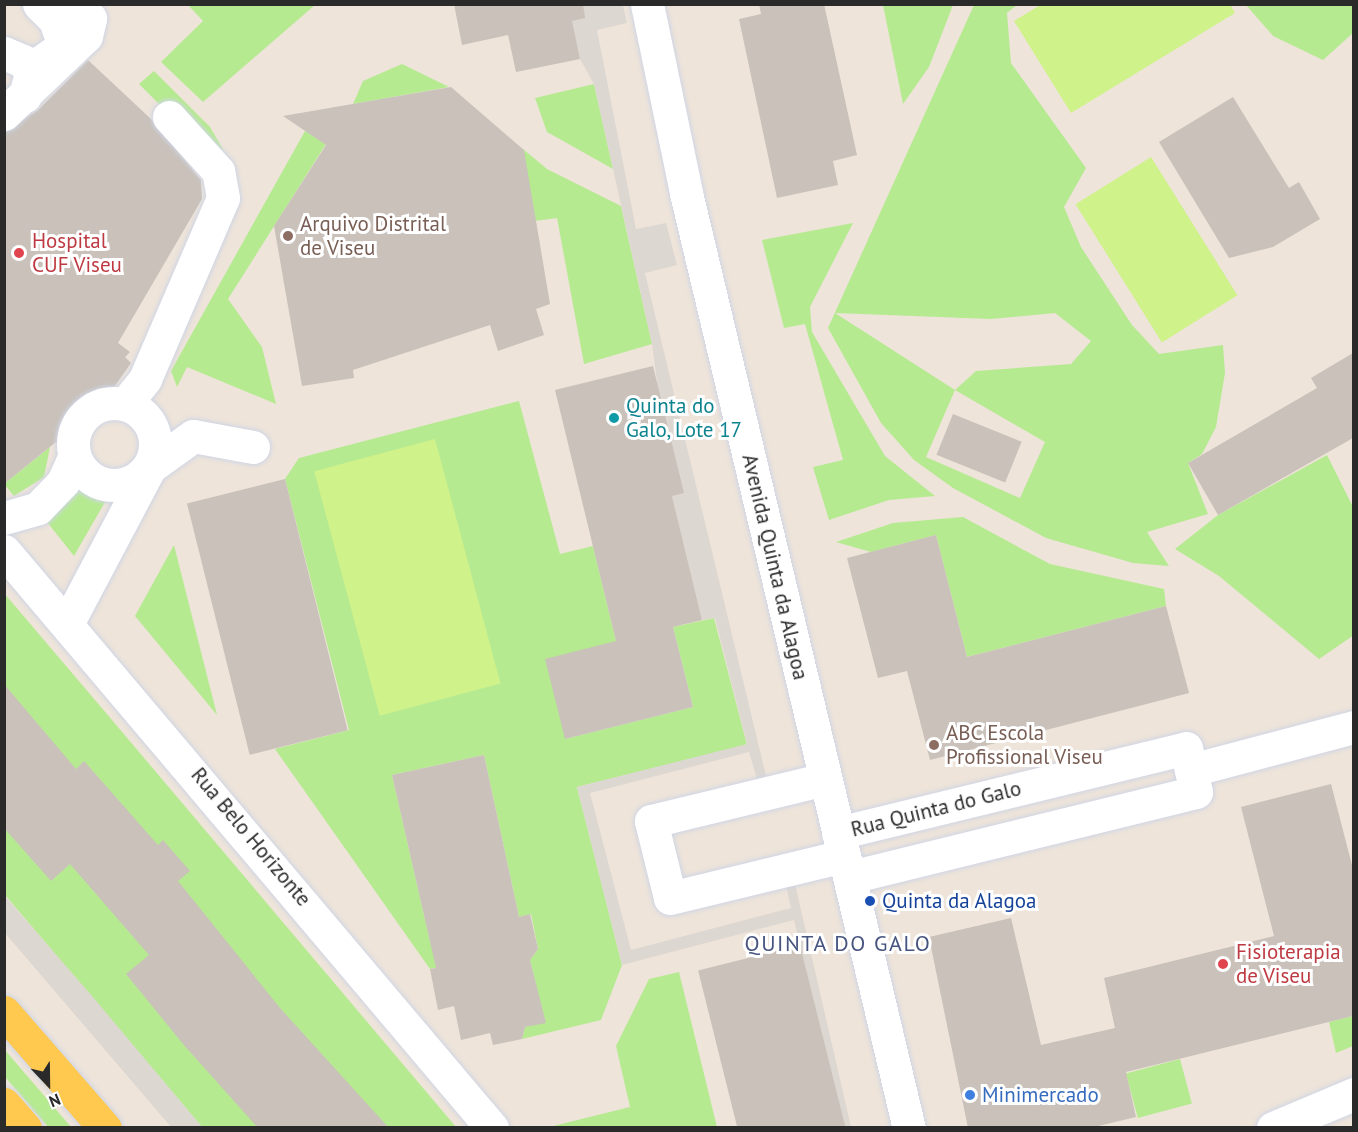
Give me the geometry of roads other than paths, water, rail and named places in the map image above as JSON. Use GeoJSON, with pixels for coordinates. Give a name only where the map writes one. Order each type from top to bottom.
{"type":"FeatureCollection","features":[{"type":"Feature","properties":{"kind":"main road"},"geometry":{"type":"LineString","coordinates":[[4,1012],[105,1128]]}},
{"type":"Feature","properties":{"kind":"main road"},"geometry":{"type":"LineString","coordinates":[[4,1104],[24,1128]]}},
{"type":"Feature","properties":{"kind":"street"},"geometry":{"type":"LineString","coordinates":[[13,107],[30,87],[16,59],[49,59],[62,40],[55,20],[39,4]]}},
{"type":"Feature","properties":{"kind":"street"},"geometry":{"type":"LineString","coordinates":[[13,107],[88,32],[86,11],[73,4]]}},
{"type":"Feature","properties":{"kind":"street","name":"Avenida Quinta da Alagoa"},"geometry":{"type":"LineString","coordinates":[[647,4],[686,193],[909,1128]]}},
{"type":"Feature","properties":{"kind":"street"},"geometry":{"type":"LineString","coordinates":[[130,398],[223,198],[218,171],[169,117]]}},
{"type":"Feature","properties":{"kind":"street"},"geometry":{"type":"LineString","coordinates":[[4,518],[38,508],[63,482],[74,444],[91,408],[130,398]]}},
{"type":"Feature","properties":{"kind":"street"},"geometry":{"type":"LineString","coordinates":[[68,622],[153,465],[155,445],[152,425],[130,398]]}},
{"type":"Feature","properties":{"kind":"street"},"geometry":{"type":"LineString","coordinates":[[74,444],[90,478],[109,485],[129,482],[192,436],[253,447]]}},
{"type":"Feature","properties":{"kind":"street","name":"Rua Belo Horizonte"},"geometry":{"type":"LineString","coordinates":[[4,550],[68,622],[492,1128]]}},
{"type":"Feature","properties":{"kind":"street"},"geometry":{"type":"LineString","coordinates":[[825,779],[651,821],[670,898],[844,855],[1196,792],[1191,770],[1353,727]]}},
{"type":"Feature","properties":{"kind":"street","name":"Rua Quinta do Galo"},"geometry":{"type":"LineString","coordinates":[[844,855],[1186,748],[1191,770]]}},
{"type":"Feature","properties":{"kind":"street"},"geometry":{"type":"LineString","coordinates":[[1273,1128],[1353,1094]]}},
{"type":"Feature","properties":{"kind":"place","name":"Arquivo Distrital de Viseu"},"geometry":{"type":"Point","coordinates":[288,236]}},
{"type":"Feature","properties":{"kind":"place","name":"Hospital CUF Viseu"},"geometry":{"type":"Point","coordinates":[19,253]}},
{"type":"Feature","properties":{"kind":"place","name":"Quinta do Galo, Lote 17"},"geometry":{"type":"Point","coordinates":[614,418]}},
{"type":"Feature","properties":{"kind":"place","name":"ABC Escola Profissional Viseu"},"geometry":{"type":"Point","coordinates":[934,745]}},
{"type":"Feature","properties":{"kind":"place","name":"Quinta da Alagoa"},"geometry":{"type":"Point","coordinates":[870,901]}},
{"type":"Feature","properties":{"kind":"place","name":"Fisioterapia de Viseu"},"geometry":{"type":"Point","coordinates":[1223,964]}},
{"type":"Feature","properties":{"kind":"place","name":"Minimercado"},"geometry":{"type":"Point","coordinates":[970,1095]}},
{"type":"Feature","properties":{"kind":"district","name":"QUINTA DO GALO"},"geometry":{"type":"Point","coordinates":[838,944]}}]}
